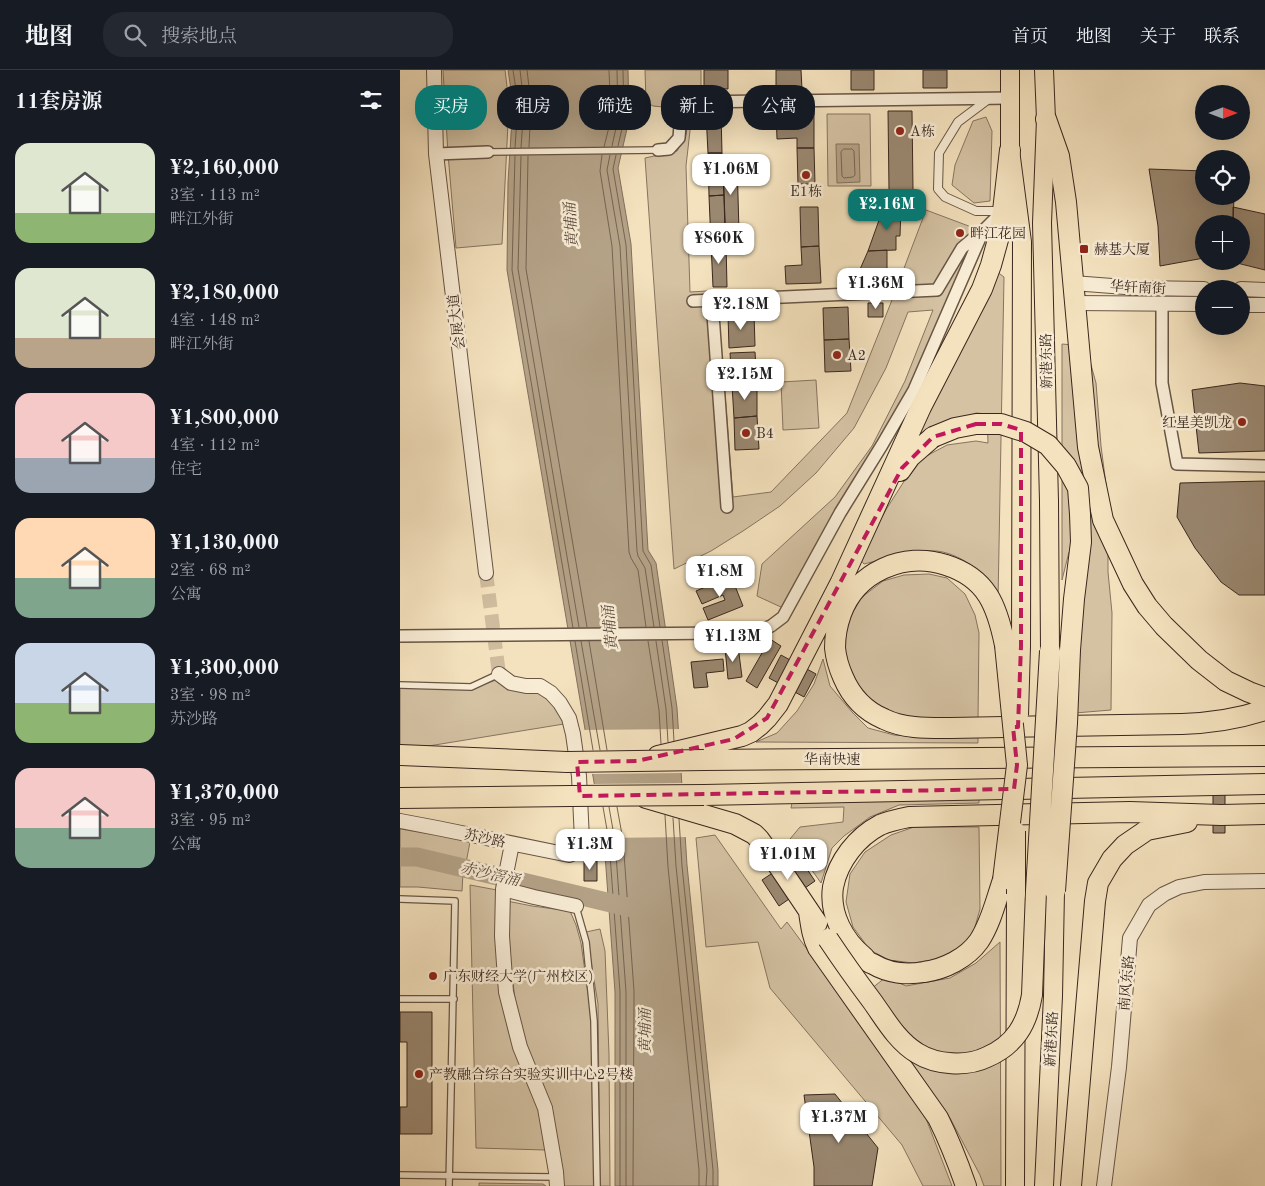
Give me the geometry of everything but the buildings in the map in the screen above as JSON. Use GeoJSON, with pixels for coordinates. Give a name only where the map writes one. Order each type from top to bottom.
{"type":"FeatureCollection","features":[{"type":"Feature","properties":{"kind":"highway"},"geometry":{"type":"LineString","coordinates":[[1046,119],[1059,156],[1066,202],[1088,447],[1103,520],[1133,584],[1147,606],[1164,626],[1199,660],[1226,681],[1265,698]]}},
{"type":"Feature","properties":{"kind":"highway"},"geometry":{"type":"LineString","coordinates":[[840,584],[921,407],[982,289],[996,246],[1003,211],[1010,150]]}},
{"type":"Feature","properties":{"kind":"highway"},"geometry":{"type":"LineString","coordinates":[[703,753],[751,732],[773,712],[910,456],[933,437],[955,428],[976,424],[1002,424],[1026,432],[1048,446],[1066,466],[1078,488],[1080,514],[1081,542],[1072,623],[1055,891]]}},
{"type":"Feature","properties":{"kind":"highway"},"geometry":{"type":"LineString","coordinates":[[1265,710],[1231,720],[1182,724],[951,728],[930,728],[904,725],[885,720],[856,700],[846,684],[839,667],[835,647],[837,627],[844,605],[865,579],[892,564],[922,560],[938,562],[970,576],[984,590],[994,606],[1013,646],[1017,765],[1009,887],[972,949],[952,964],[936,970],[918,973],[901,974],[872,964],[847,940],[838,925],[833,908],[833,888],[839,869],[847,854],[868,832],[881,824],[894,820],[909,817],[1130,812],[1221,815],[1265,814]]}},
{"type":"Feature","properties":{"kind":"highway"},"geometry":{"type":"LineString","coordinates":[[704,805],[754,834],[759,839],[889,1025],[909,1047],[926,1058],[945,1062],[971,1062],[984,1059],[1009,1043],[1019,1032],[1029,1012],[1032,996],[1050,651]]}},
{"type":"Feature","properties":{"kind":"highway","name":"华南快速"},"geometry":{"type":"LineString","coordinates":[[400,755],[567,762],[637,761],[703,753],[1265,756]]}},
{"type":"Feature","properties":{"kind":"highway"},"geometry":{"type":"LineString","coordinates":[[400,798],[639,796],[704,805],[1265,784]]}},
{"type":"Feature","properties":{"kind":"highway"},"geometry":{"type":"LineString","coordinates":[[1071,1186],[1098,883],[1112,859],[1126,845],[1147,830],[1221,815]]}},
{"type":"Feature","properties":{"kind":"highway"},"geometry":{"type":"LineString","coordinates":[[809,912],[811,929],[818,948],[938,1118],[951,1144],[966,1186]]}},
{"type":"Feature","properties":{"kind":"main road","name":"新港东路"},"geometry":{"type":"LineString","coordinates":[[1010,70],[1010,150],[1022,242],[1013,646]]}},
{"type":"Feature","properties":{"kind":"main road","name":"新港东路"},"geometry":{"type":"LineString","coordinates":[[1044,70],[1046,119],[1042,223],[1049,501],[1055,891],[1053,996],[1044,1186]]}},
{"type":"Feature","properties":{"kind":"main road"},"geometry":{"type":"LineString","coordinates":[[1009,887],[1015,1186]]}},
{"type":"Feature","properties":{"kind":"street","name":"会展大道"},"geometry":{"type":"LineString","coordinates":[[434,70],[436,154],[486,573]]}},
{"type":"Feature","properties":{"kind":"street"},"geometry":{"type":"LineString","coordinates":[[658,150],[669,149],[680,138],[681,112],[696,105],[968,94],[990,98],[1010,98]]}},
{"type":"Feature","properties":{"kind":"street"},"geometry":{"type":"LineString","coordinates":[[990,98],[958,122],[939,152],[938,188],[945,197],[976,211],[1003,211]]}},
{"type":"Feature","properties":{"kind":"street"},"geometry":{"type":"LineString","coordinates":[[436,154],[488,152]]}},
{"type":"Feature","properties":{"kind":"street"},"geometry":{"type":"LineString","coordinates":[[693,301],[937,290],[962,248],[1003,211]]}},
{"type":"Feature","properties":{"kind":"street"},"geometry":{"type":"LineString","coordinates":[[400,636],[725,633],[755,632],[771,626],[783,617],[840,513],[914,390],[983,231]]}},
{"type":"Feature","properties":{"kind":"street","name":"华轩南街"},"geometry":{"type":"LineString","coordinates":[[1074,293],[1138,288],[1195,289]]}},
{"type":"Feature","properties":{"kind":"street"},"geometry":{"type":"LineString","coordinates":[[1250,290],[1265,290]]}},
{"type":"Feature","properties":{"kind":"street","name":"华轩南街"},"geometry":{"type":"LineString","coordinates":[[1074,293],[1162,304],[1195,304]]}},
{"type":"Feature","properties":{"kind":"street"},"geometry":{"type":"LineString","coordinates":[[712,300],[727,507]]}},
{"type":"Feature","properties":{"kind":"street"},"geometry":{"type":"LineString","coordinates":[[1162,304],[1162,383],[1177,464],[1265,466]]}},
{"type":"Feature","properties":{"kind":"street"},"geometry":{"type":"LineString","coordinates":[[1250,305],[1265,305]]}},
{"type":"Feature","properties":{"kind":"street","name":"苏沙路"},"geometry":{"type":"LineString","coordinates":[[400,821],[570,855],[579,851],[582,840],[579,776],[569,718],[551,693],[540,686],[511,683],[499,674]]}},
{"type":"Feature","properties":{"kind":"street"},"geometry":{"type":"LineString","coordinates":[[512,844],[504,889],[502,936],[506,992],[520,1048],[544,1108],[557,1181]]}},
{"type":"Feature","properties":{"kind":"street","name":"南风东路"},"geometry":{"type":"LineString","coordinates":[[1104,1186],[1118,1067],[1130,938],[1149,905],[1164,894],[1179,887],[1204,882],[1265,881]]}},
{"type":"Feature","properties":{"kind":"street"},"geometry":{"type":"LineString","coordinates":[[504,889],[534,898],[576,906]]}},
{"type":"Feature","properties":{"kind":"lane"},"geometry":{"type":"LineString","coordinates":[[488,152],[658,150]]}},
{"type":"Feature","properties":{"kind":"lane"},"geometry":{"type":"LineString","coordinates":[[400,685],[471,687],[499,674]]}},
{"type":"Feature","properties":{"kind":"lane"},"geometry":{"type":"LineString","coordinates":[[400,899],[455,901],[449,1186]]}},
{"type":"Feature","properties":{"kind":"lane"},"geometry":{"type":"LineString","coordinates":[[576,906],[586,942],[594,1021],[597,1186]]}},
{"type":"Feature","properties":{"kind":"lane"},"geometry":{"type":"LineString","coordinates":[[400,1000],[454,999]]}},
{"type":"Feature","properties":{"kind":"lane"},"geometry":{"type":"LineString","coordinates":[[400,1175],[557,1181]]}},
{"type":"Feature","properties":{"kind":"highlighted area"},"geometry":{"type":"Polygon","coordinates":[[[976,424],[1001,424],[1021,430],[1021,646],[1018,727],[1013,727],[1017,765],[1014,789],[580,796],[577,762],[637,761],[734,739],[767,718],[902,468],[933,437],[976,424]]]}},
{"type":"Feature","properties":{"kind":"shaded area"},"geometry":{"type":"Polygon","coordinates":[[[443,70],[505,70],[507,85],[497,85],[497,130],[508,130],[502,244],[456,248],[447,130],[487,130],[487,85],[444,85],[443,70]]]}},
{"type":"Feature","properties":{"kind":"shaded area"},"geometry":{"type":"Polygon","coordinates":[[[645,70],[701,70],[701,85],[661,85],[661,107],[651,105],[651,85],[645,85],[645,70]]]}},
{"type":"Feature","properties":{"kind":"shaded area"},"geometry":{"type":"Polygon","coordinates":[[[827,114],[870,114],[871,186],[828,186],[827,114]]]}},
{"type":"Feature","properties":{"kind":"shaded area"},"geometry":{"type":"Polygon","coordinates":[[[986,117],[992,131],[990,201],[974,203],[952,185],[955,165],[973,121],[986,117]]]}},
{"type":"Feature","properties":{"kind":"shaded area"},"geometry":{"type":"Polygon","coordinates":[[[687,130],[690,130],[686,166],[690,292],[707,291],[708,306],[718,306],[733,497],[771,492],[847,413],[926,210],[974,228],[968,261],[906,396],[783,608],[757,596],[762,564],[835,497],[872,446],[905,381],[933,310],[908,312],[886,368],[854,428],[816,473],[780,506],[711,551],[674,569],[645,158],[677,151],[687,130]]]}},
{"type":"Feature","properties":{"kind":"shaded area"},"geometry":{"type":"Polygon","coordinates":[[[996,271],[1004,277],[998,601],[980,572],[963,560],[950,554],[937,551],[920,551],[864,564],[859,558],[887,508],[917,461],[947,445],[976,441],[988,443],[987,414],[976,413],[913,440],[996,271]]]}},
{"type":"Feature","properties":{"kind":"shaded area"},"geometry":{"type":"Polygon","coordinates":[[[1062,344],[1073,345],[1088,354],[1096,383],[1108,500],[1108,572],[1112,613],[1111,710],[1075,713],[1082,558],[1069,552],[1062,580],[1062,344]]]}},
{"type":"Feature","properties":{"kind":"shaded area"},"geometry":{"type":"Polygon","coordinates":[[[816,380],[819,428],[783,430],[781,382],[816,380]]]}},
{"type":"Feature","properties":{"kind":"shaded area"},"geometry":{"type":"Polygon","coordinates":[[[929,574],[947,578],[965,594],[975,615],[979,633],[978,720],[901,717],[869,702],[847,670],[843,642],[847,622],[862,597],[883,581],[904,575],[929,574]]]}},
{"type":"Feature","properties":{"kind":"shaded area"},"geometry":{"type":"Polygon","coordinates":[[[823,659],[830,686],[868,728],[894,735],[978,737],[978,743],[756,742],[777,733],[797,711],[814,684],[823,659]]]}},
{"type":"Feature","properties":{"kind":"shaded area"},"geometry":{"type":"Polygon","coordinates":[[[499,679],[547,692],[564,724],[410,749],[400,749],[400,688],[470,689],[499,679]]]}},
{"type":"Feature","properties":{"kind":"shaded area"},"geometry":{"type":"Polygon","coordinates":[[[979,797],[979,803],[899,805],[870,817],[844,836],[832,848],[821,883],[790,839],[800,827],[843,822],[844,807],[791,808],[792,803],[979,797]]]}},
{"type":"Feature","properties":{"kind":"shaded area"},"geometry":{"type":"Polygon","coordinates":[[[400,826],[470,842],[466,863],[400,851],[400,826]]]}},
{"type":"Feature","properties":{"kind":"shaded area"},"geometry":{"type":"Polygon","coordinates":[[[914,827],[979,827],[980,909],[971,941],[947,958],[913,963],[889,960],[870,950],[853,927],[846,902],[850,874],[865,852],[891,835],[914,827]]]}},
{"type":"Feature","properties":{"kind":"shaded area"},"geometry":{"type":"Polygon","coordinates":[[[715,835],[781,929],[787,922],[920,1103],[952,1186],[923,1186],[902,1145],[770,988],[758,942],[706,947],[696,838],[715,835]]]}},
{"type":"Feature","properties":{"kind":"shaded area"},"geometry":{"type":"Polygon","coordinates":[[[400,864],[415,864],[463,873],[462,891],[400,887],[400,864]]]}},
{"type":"Feature","properties":{"kind":"shaded area"},"geometry":{"type":"Polygon","coordinates":[[[470,885],[497,890],[504,995],[541,1110],[545,1150],[476,1148],[470,885]]]}},
{"type":"Feature","properties":{"kind":"shaded area"},"geometry":{"type":"Polygon","coordinates":[[[507,901],[570,911],[576,925],[581,943],[592,1022],[594,1186],[562,1186],[518,1024],[508,941],[507,901]]]}},
{"type":"Feature","properties":{"kind":"shaded area"},"geometry":{"type":"Polygon","coordinates":[[[600,929],[605,951],[609,1054],[610,1186],[600,1186],[598,1004],[586,932],[600,929]]]}},
{"type":"Feature","properties":{"kind":"shaded area"},"geometry":{"type":"Polygon","coordinates":[[[1000,942],[1001,1186],[984,1186],[950,1118],[861,997],[886,977],[906,986],[950,978],[976,963],[1000,942]]]}},
{"type":"Feature","properties":{"kind":"shaded area"},"geometry":{"type":"Polygon","coordinates":[[[479,1183],[543,1184],[546,1186],[479,1186],[479,1183]]]}},
{"type":"Feature","properties":{"kind":"water","name":"黄埔涌"},"geometry":{"type":"Polygon","coordinates":[[[508,70],[628,70],[628,85],[579,85],[579,130],[627,130],[618,168],[631,244],[648,550],[656,563],[677,708],[687,865],[718,1170],[718,1186],[615,1186],[615,992],[604,841],[507,270],[508,182],[511,130],[569,130],[569,85],[510,85],[508,70]]]}},
{"type":"Feature","properties":{"kind":"water"},"geometry":{"type":"Polygon","coordinates":[[[836,144],[859,144],[860,182],[837,183],[836,144]]]}},
{"type":"Feature","properties":{"kind":"pier"},"geometry":{"type":"Polygon","coordinates":[[[681,729],[684,773],[590,774],[582,730],[681,729]]]}},
{"type":"Feature","properties":{"kind":"pier"},"geometry":{"type":"Polygon","coordinates":[[[684,783],[688,837],[601,838],[592,784],[684,783]]]}},
{"type":"Feature","properties":{"kind":"waterway","name":"赤沙滘涌"},"geometry":{"type":"LineString","coordinates":[[400,857],[417,857],[632,908]]}},
{"type":"Feature","properties":{"kind":"tunnel"},"geometry":{"type":"LineString","coordinates":[[486,573],[499,674]]}},
{"type":"Feature","properties":{"kind":"place","name":"A栋"},"geometry":{"type":"Point","coordinates":[900,131]}},
{"type":"Feature","properties":{"kind":"place","name":"E1栋"},"geometry":{"type":"Point","coordinates":[806,175]}},
{"type":"Feature","properties":{"kind":"place","name":"畔江花园"},"geometry":{"type":"Point","coordinates":[960,233]}},
{"type":"Feature","properties":{"kind":"place","name":"赫基大厦"},"geometry":{"type":"Point","coordinates":[1084,249]}},
{"type":"Feature","properties":{"kind":"place","name":"A2"},"geometry":{"type":"Point","coordinates":[837,355]}},
{"type":"Feature","properties":{"kind":"place","name":"红星美凯龙"},"geometry":{"type":"Point","coordinates":[1242,422]}},
{"type":"Feature","properties":{"kind":"place","name":"B4"},"geometry":{"type":"Point","coordinates":[746,433]}},
{"type":"Feature","properties":{"kind":"place","name":"广东财经大学(广州校区)"},"geometry":{"type":"Point","coordinates":[433,976]}},
{"type":"Feature","properties":{"kind":"place","name":"产教融合综合实验实训中心2号楼"},"geometry":{"type":"Point","coordinates":[419,1074]}}]}
